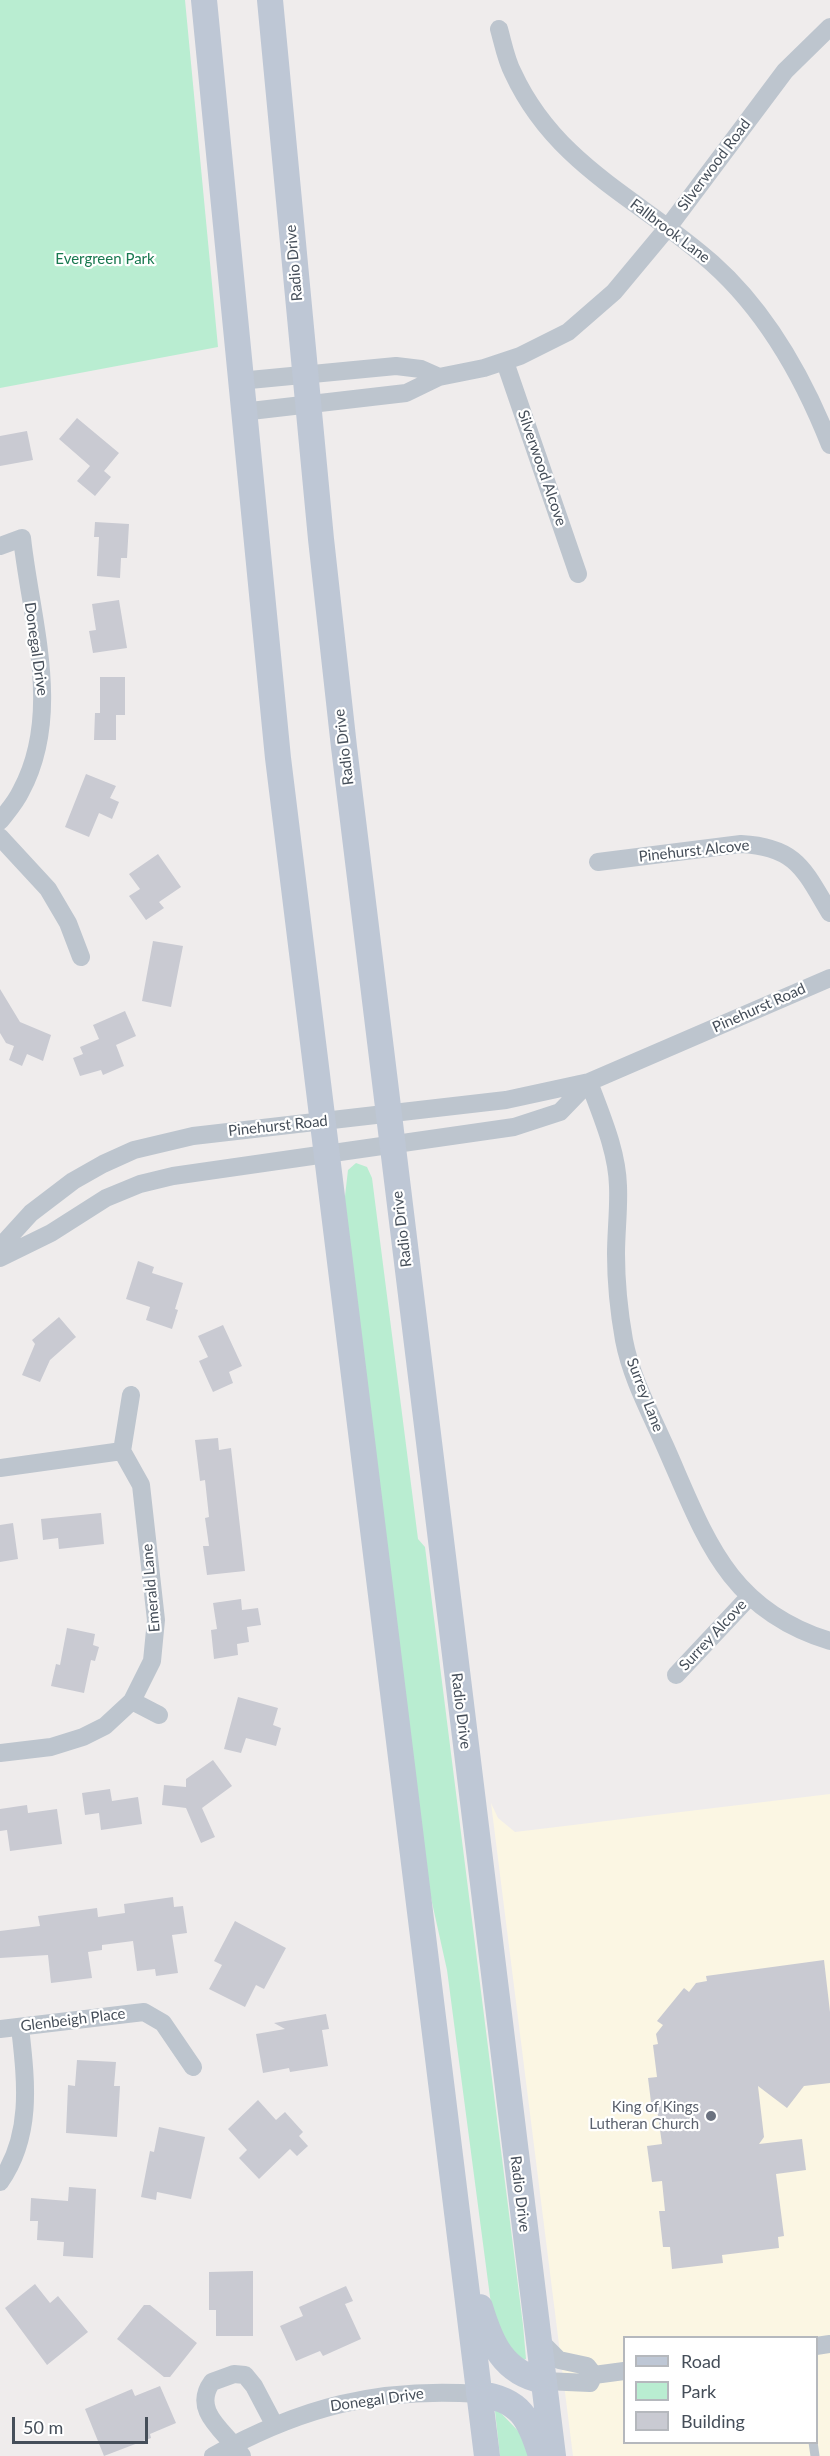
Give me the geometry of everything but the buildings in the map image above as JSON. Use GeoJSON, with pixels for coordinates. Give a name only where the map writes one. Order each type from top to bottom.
{"type":"FeatureCollection","features":[{"type":"Feature","properties":{"kind":"main road"},"geometry":{"type":"LineString","coordinates":[[204,0],[242,412],[278,758],[487,2456]]}},
{"type":"Feature","properties":{"kind":"main road","name":"Radio Drive"},"geometry":{"type":"LineString","coordinates":[[270,0],[342,735],[553,2456]]}},
{"type":"Feature","properties":{"kind":"main road"},"geometry":{"type":"LineString","coordinates":[[460,2240],[495,2348],[516,2371],[544,2381]]}},
{"type":"Feature","properties":{"kind":"main road"},"geometry":{"type":"LineString","coordinates":[[479,2394],[502,2398],[520,2411],[532,2427],[541,2456]]}},
{"type":"Feature","properties":{"kind":"street","name":"Silverwood Road"},"geometry":{"type":"LineString","coordinates":[[242,412],[400,394],[439,377],[505,362],[552,341],[582,321],[615,292],[669,226],[785,70],[830,27]]}},
{"type":"Feature","properties":{"kind":"street","name":"Fallbrook Lane"},"geometry":{"type":"LineString","coordinates":[[499,29],[512,73],[541,119],[565,149],[596,177],[669,226],[714,264],[745,298],[782,348],[813,402],[830,445]]}},
{"type":"Feature","properties":{"kind":"street","name":"Silverwood Alcove"},"geometry":{"type":"LineString","coordinates":[[505,362],[578,574]]}},
{"type":"Feature","properties":{"kind":"street"},"geometry":{"type":"LineString","coordinates":[[239,381],[403,366],[421,369],[439,377]]}},
{"type":"Feature","properties":{"kind":"street","name":"Donegal Drive"},"geometry":{"type":"LineString","coordinates":[[0,546],[22,538],[41,672],[44,710],[35,752],[22,791],[0,821]]}},
{"type":"Feature","properties":{"kind":"street"},"geometry":{"type":"LineString","coordinates":[[0,837],[48,889],[68,923],[81,957]]}},
{"type":"Feature","properties":{"kind":"street","name":"Pinehurst Alcove"},"geometry":{"type":"LineString","coordinates":[[598,862],[741,844],[764,845],[788,855],[805,872],[830,913]]}},
{"type":"Feature","properties":{"kind":"street","name":"Pinehurst Road"},"geometry":{"type":"LineString","coordinates":[[0,1247],[31,1213],[52,1197],[89,1171],[127,1153],[193,1136],[506,1101],[589,1082],[830,978]]}},
{"type":"Feature","properties":{"kind":"street","name":"Pinehurst Road"},"geometry":{"type":"LineString","coordinates":[[0,1258],[51,1233],[106,1198],[140,1184],[173,1176],[495,1130],[543,1119],[561,1112],[589,1082]]}},
{"type":"Feature","properties":{"kind":"street","name":"Surrey Lane"},"geometry":{"type":"LineString","coordinates":[[589,1082],[611,1142],[618,1185],[616,1257],[625,1342],[639,1386],[703,1532],[724,1569],[770,1614],[806,1634],[830,1641]]}},
{"type":"Feature","properties":{"kind":"street"},"geometry":{"type":"LineString","coordinates":[[0,1468],[122,1451],[131,1395]]}},
{"type":"Feature","properties":{"kind":"street","name":"Emerald Lane"},"geometry":{"type":"LineString","coordinates":[[0,1753],[51,1747],[84,1737],[105,1726],[132,1701],[152,1661],[156,1620],[141,1485],[122,1451]]}},
{"type":"Feature","properties":{"kind":"street","name":"Surrey Alcove"},"geometry":{"type":"LineString","coordinates":[[676,1675],[750,1596]]}},
{"type":"Feature","properties":{"kind":"street"},"geometry":{"type":"LineString","coordinates":[[132,1701],[159,1715]]}},
{"type":"Feature","properties":{"kind":"street","name":"Glenbeigh Place"},"geometry":{"type":"LineString","coordinates":[[0,2029],[144,2012],[163,2023],[193,2067]]}},
{"type":"Feature","properties":{"kind":"street"},"geometry":{"type":"LineString","coordinates":[[0,2182],[15,2152],[24,2126],[27,2091],[20,2027]]}},
{"type":"Feature","properties":{"kind":"street"},"geometry":{"type":"LineString","coordinates":[[538,2339],[559,2360],[572,2365],[587,2366],[594,2375]]}},
{"type":"Feature","properties":{"kind":"street"},"geometry":{"type":"LineString","coordinates":[[594,2375],[623,2371]]}},
{"type":"Feature","properties":{"kind":"street"},"geometry":{"type":"LineString","coordinates":[[239,2450],[219,2430],[205,2408],[208,2388],[212,2382],[234,2374],[245,2375],[254,2386],[274,2424]]}},
{"type":"Feature","properties":{"kind":"street"},"geometry":{"type":"LineString","coordinates":[[544,2381],[590,2383],[594,2375]]}},
{"type":"Feature","properties":{"kind":"street","name":"Donegal Drive"},"geometry":{"type":"LineString","coordinates":[[213,2456],[239,2450],[274,2424],[334,2404],[424,2393],[479,2394]]}},
{"type":"Feature","properties":{"kind":"shaded area"},"geometry":{"type":"Polygon","coordinates":[[[830,1794],[830,2456],[573,2456],[491,1803],[498,1818],[515,1832],[830,1794]]]}},
{"type":"Feature","properties":{"kind":"green space","name":"Evergreen Park"},"geometry":{"type":"Polygon","coordinates":[[[0,0],[185,0],[218,347],[0,388],[0,0]]]}},
{"type":"Feature","properties":{"kind":"green space"},"geometry":{"type":"Polygon","coordinates":[[[356,1163],[367,1167],[372,1178],[418,1539],[425,1547],[523,2325],[526,2359],[523,2360],[507,2346],[492,2312],[447,1970],[429,1889],[344,1205],[348,1170],[356,1163]]]}},
{"type":"Feature","properties":{"kind":"green space"},"geometry":{"type":"Polygon","coordinates":[[[498,2410],[522,2435],[530,2456],[500,2456],[495,2411],[498,2410]]]}},
{"type":"Feature","properties":{"kind":"place","name":"King of Kings Lutheran Church"},"geometry":{"type":"Point","coordinates":[711,2116]}}]}
